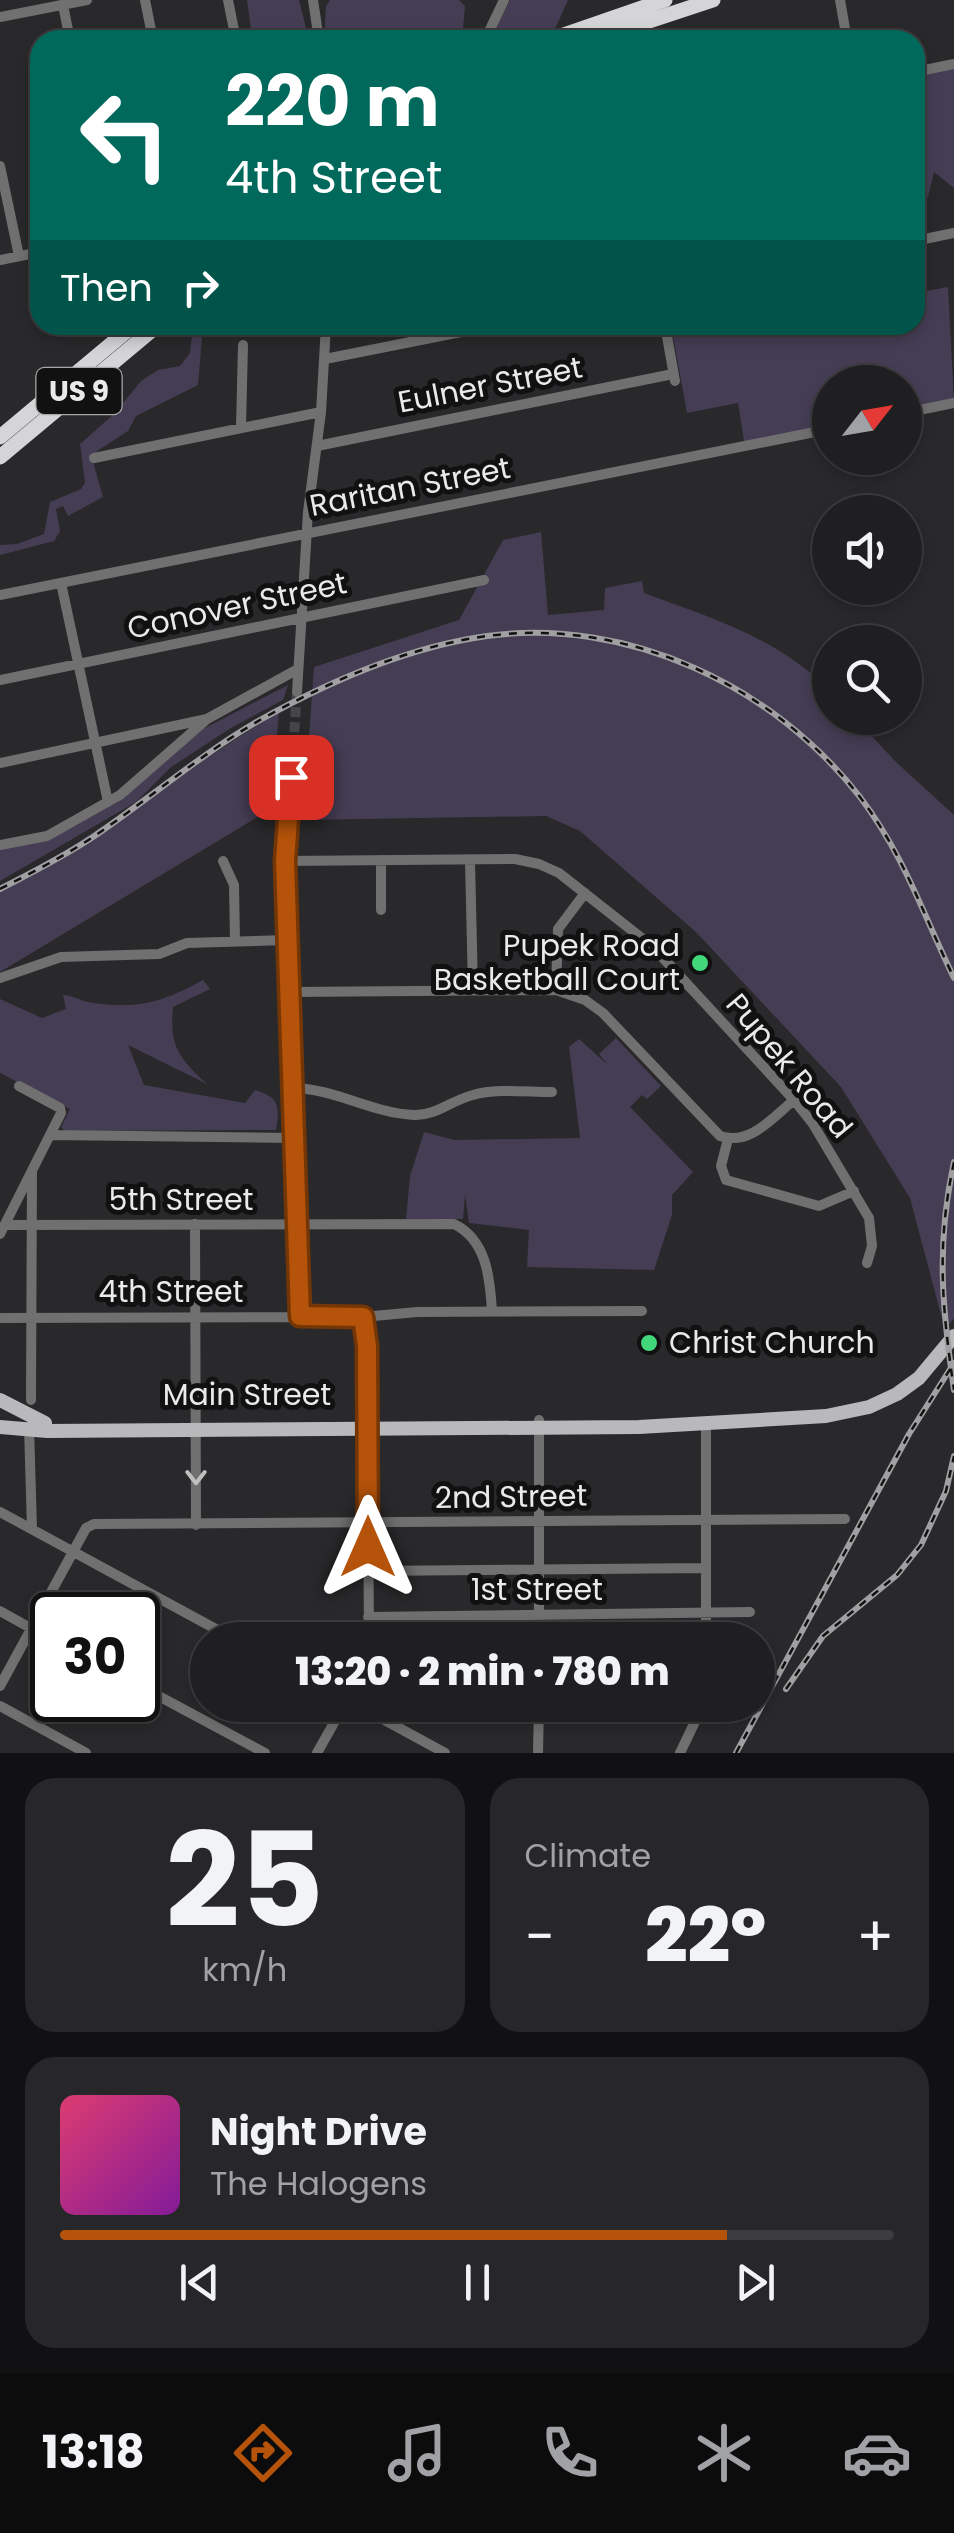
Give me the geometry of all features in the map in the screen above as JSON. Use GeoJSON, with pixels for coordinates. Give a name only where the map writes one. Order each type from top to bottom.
{"type":"FeatureCollection","features":[{"type":"Feature","properties":{"kind":"highway"},"geometry":{"type":"LineString","coordinates":[[577,30],[665,0]]}},
{"type":"Feature","properties":{"kind":"highway"},"geometry":{"type":"LineString","coordinates":[[622,30],[713,0]]}},
{"type":"Feature","properties":{"kind":"highway","name":"US 9"},"geometry":{"type":"LineString","coordinates":[[0,437],[122,335]]}},
{"type":"Feature","properties":{"kind":"highway","name":"US 9"},"geometry":{"type":"LineString","coordinates":[[0,456],[146,335]]}},
{"type":"Feature","properties":{"kind":"main road","name":"Main Street"},"geometry":{"type":"LineString","coordinates":[[29,1427],[539,1424],[693,1419],[706,1422],[826,1416],[869,1407],[897,1394],[919,1378],[954,1336]]}},
{"type":"Feature","properties":{"kind":"main road"},"geometry":{"type":"LineString","coordinates":[[0,1400],[26,1406],[46,1424]]}},
{"type":"Feature","properties":{"kind":"main road"},"geometry":{"type":"LineString","coordinates":[[26,1406],[29,1427]]}},
{"type":"Feature","properties":{"kind":"main road","name":"Main Street"},"geometry":{"type":"LineString","coordinates":[[0,1427],[46,1430],[196,1426]]}},
{"type":"Feature","properties":{"kind":"street"},"geometry":{"type":"LineString","coordinates":[[0,17],[87,0]]}},
{"type":"Feature","properties":{"kind":"street"},"geometry":{"type":"LineString","coordinates":[[145,0],[150,30]]}},
{"type":"Feature","properties":{"kind":"street"},"geometry":{"type":"LineString","coordinates":[[228,0],[234,30]]}},
{"type":"Feature","properties":{"kind":"street"},"geometry":{"type":"LineString","coordinates":[[313,0],[317,30]]}},
{"type":"Feature","properties":{"kind":"street"},"geometry":{"type":"LineString","coordinates":[[490,30],[504,0]]}},
{"type":"Feature","properties":{"kind":"street"},"geometry":{"type":"LineString","coordinates":[[840,0],[845,30]]}},
{"type":"Feature","properties":{"kind":"street"},"geometry":{"type":"LineString","coordinates":[[63,5],[68,30]]}},
{"type":"Feature","properties":{"kind":"street"},"geometry":{"type":"LineString","coordinates":[[925,70],[954,64]]}},
{"type":"Feature","properties":{"kind":"street"},"geometry":{"type":"LineString","coordinates":[[0,166],[19,256]]}},
{"type":"Feature","properties":{"kind":"street"},"geometry":{"type":"LineString","coordinates":[[925,239],[954,233]]}},
{"type":"Feature","properties":{"kind":"street"},"geometry":{"type":"LineString","coordinates":[[0,260],[30,254]]}},
{"type":"Feature","properties":{"kind":"street"},"geometry":{"type":"LineString","coordinates":[[296,692],[325,335]]}},
{"type":"Feature","properties":{"kind":"street"},"geometry":{"type":"LineString","coordinates":[[324,359],[445,335]]}},
{"type":"Feature","properties":{"kind":"street","name":"Eulner Street"},"geometry":{"type":"LineString","coordinates":[[316,446],[674,377],[666,335]]}},
{"type":"Feature","properties":{"kind":"street"},"geometry":{"type":"LineString","coordinates":[[241,426],[243,346]]}},
{"type":"Feature","properties":{"kind":"street"},"geometry":{"type":"LineString","coordinates":[[922,409],[954,402]]}},
{"type":"Feature","properties":{"kind":"street"},"geometry":{"type":"LineString","coordinates":[[94,458],[321,412]]}},
{"type":"Feature","properties":{"kind":"street","name":"Raritan Street"},"geometry":{"type":"LineString","coordinates":[[0,595],[812,433]]}},
{"type":"Feature","properties":{"kind":"street","name":"Conover Street"},"geometry":{"type":"LineString","coordinates":[[0,680],[484,580]]}},
{"type":"Feature","properties":{"kind":"street"},"geometry":{"type":"LineString","coordinates":[[61,583],[108,802]]}},
{"type":"Feature","properties":{"kind":"street"},"geometry":{"type":"LineString","coordinates":[[0,845],[47,836],[108,802],[207,719],[298,669]]}},
{"type":"Feature","properties":{"kind":"street"},"geometry":{"type":"LineString","coordinates":[[0,763],[207,719]]}},
{"type":"Feature","properties":{"kind":"street"},"geometry":{"type":"LineString","coordinates":[[291,777],[285,861],[300,1316]]}},
{"type":"Feature","properties":{"kind":"street","name":"Pupek Road"},"geometry":{"type":"LineString","coordinates":[[285,861],[514,859],[560,873],[652,947],[814,1124],[869,1218],[872,1246],[867,1263]]}},
{"type":"Feature","properties":{"kind":"street"},"geometry":{"type":"LineString","coordinates":[[381,860],[382,910]]}},
{"type":"Feature","properties":{"kind":"street"},"geometry":{"type":"LineString","coordinates":[[223,861],[234,885],[235,941]]}},
{"type":"Feature","properties":{"kind":"street"},"geometry":{"type":"LineString","coordinates":[[470,861],[473,989]]}},
{"type":"Feature","properties":{"kind":"street"},"geometry":{"type":"LineString","coordinates":[[556,990],[558,929],[585,894]]}},
{"type":"Feature","properties":{"kind":"street"},"geometry":{"type":"LineString","coordinates":[[0,978],[61,956],[159,954],[187,943],[287,940]]}},
{"type":"Feature","properties":{"kind":"street"},"geometry":{"type":"LineString","coordinates":[[291,992],[556,990],[586,1000],[602,1013],[710,1128],[728,1139],[754,1134],[794,1100]]}},
{"type":"Feature","properties":{"kind":"street"},"geometry":{"type":"LineString","coordinates":[[2,1230],[61,1113],[60,1108],[19,1086]]}},
{"type":"Feature","properties":{"kind":"street"},"geometry":{"type":"LineString","coordinates":[[291,1088],[317,1088],[397,1113],[416,1115],[431,1114],[474,1094],[552,1092]]}},
{"type":"Feature","properties":{"kind":"street"},"geometry":{"type":"LineString","coordinates":[[51,1135],[294,1138]]}},
{"type":"Feature","properties":{"kind":"street"},"geometry":{"type":"LineString","coordinates":[[728,1139],[720,1166],[726,1180],[819,1206],[854,1191]]}},
{"type":"Feature","properties":{"kind":"street"},"geometry":{"type":"LineString","coordinates":[[26,1406],[32,1170]]}},
{"type":"Feature","properties":{"kind":"street"},"geometry":{"type":"LineString","coordinates":[[195,1224],[196,1525]]}},
{"type":"Feature","properties":{"kind":"street","name":"5th Street"},"geometry":{"type":"LineString","coordinates":[[2,1230],[32,1226],[454,1224],[473,1237],[489,1275],[492,1311]]}},
{"type":"Feature","properties":{"kind":"street","name":"4th Street"},"geometry":{"type":"LineString","coordinates":[[0,1318],[642,1311]]}},
{"type":"Feature","properties":{"kind":"street"},"geometry":{"type":"LineString","coordinates":[[363,1317],[367,1346],[368,1622]]}},
{"type":"Feature","properties":{"kind":"street"},"geometry":{"type":"LineString","coordinates":[[706,1422],[706,1622]]}},
{"type":"Feature","properties":{"kind":"street"},"geometry":{"type":"LineString","coordinates":[[538,1622],[539,1424]]}},
{"type":"Feature","properties":{"kind":"street"},"geometry":{"type":"LineString","coordinates":[[29,1427],[32,1530]]}},
{"type":"Feature","properties":{"kind":"street"},"geometry":{"type":"LineString","coordinates":[[0,1512],[203,1622]]}},
{"type":"Feature","properties":{"kind":"street","name":"2nd Street"},"geometry":{"type":"LineString","coordinates":[[73,1552],[86,1528],[94,1524],[845,1519]]}},
{"type":"Feature","properties":{"kind":"street"},"geometry":{"type":"LineString","coordinates":[[50,1592],[73,1552]]}},
{"type":"Feature","properties":{"kind":"street"},"geometry":{"type":"LineString","coordinates":[[368,1571],[706,1568]]}},
{"type":"Feature","properties":{"kind":"street"},"geometry":{"type":"LineString","coordinates":[[0,1611],[30,1628],[0,1686]]}},
{"type":"Feature","properties":{"kind":"street","name":"1st Street"},"geometry":{"type":"LineString","coordinates":[[368,1617],[750,1612]]}},
{"type":"Feature","properties":{"kind":"street"},"geometry":{"type":"LineString","coordinates":[[160,1697],[265,1753]]}},
{"type":"Feature","properties":{"kind":"street"},"geometry":{"type":"LineString","coordinates":[[0,1706],[86,1753]]}},
{"type":"Feature","properties":{"kind":"street"},"geometry":{"type":"LineString","coordinates":[[317,1753],[334,1722]]}},
{"type":"Feature","properties":{"kind":"street"},"geometry":{"type":"LineString","coordinates":[[388,1722],[445,1753]]}},
{"type":"Feature","properties":{"kind":"street"},"geometry":{"type":"LineString","coordinates":[[538,1753],[539,1722]]}},
{"type":"Feature","properties":{"kind":"street"},"geometry":{"type":"LineString","coordinates":[[680,1753],[695,1722]]}},
{"type":"Feature","properties":{"kind":"shaded area"},"geometry":{"type":"Polygon","coordinates":[[[247,0],[299,0],[306,30],[251,30],[247,0]]]}},
{"type":"Feature","properties":{"kind":"shaded area"},"geometry":{"type":"Polygon","coordinates":[[[330,0],[459,0],[465,6],[463,28],[468,30],[325,30],[330,0]]]}},
{"type":"Feature","properties":{"kind":"shaded area"},"geometry":{"type":"Polygon","coordinates":[[[510,0],[568,0],[556,27],[549,30],[495,30],[510,0]]]}},
{"type":"Feature","properties":{"kind":"shaded area"},"geometry":{"type":"Polygon","coordinates":[[[954,64],[954,188],[934,172],[925,199],[925,70],[954,64]]]}},
{"type":"Feature","properties":{"kind":"shaded area"},"geometry":{"type":"Polygon","coordinates":[[[948,287],[954,403],[922,410],[922,365],[812,365],[812,433],[745,447],[738,403],[687,413],[673,335],[925,335],[925,291],[948,287]]]}},
{"type":"Feature","properties":{"kind":"shaded area"},"geometry":{"type":"Polygon","coordinates":[[[192,335],[202,335],[198,385],[136,416],[128,431],[92,458],[103,497],[68,516],[63,506],[56,509],[60,531],[54,541],[0,555],[0,545],[17,544],[44,534],[50,502],[81,489],[85,483],[80,444],[115,413],[141,381],[158,370],[180,366],[190,353],[192,335]]]}},
{"type":"Feature","properties":{"kind":"shaded area"},"geometry":{"type":"Polygon","coordinates":[[[541,532],[548,615],[604,610],[605,588],[642,581],[644,593],[767,643],[812,674],[812,735],[871,735],[954,815],[954,1318],[945,1330],[910,1198],[841,1087],[696,932],[580,831],[546,816],[303,820],[314,667],[459,620],[503,540],[541,532]]]}},
{"type":"Feature","properties":{"kind":"shaded area"},"geometry":{"type":"Polygon","coordinates":[[[288,685],[283,700],[171,767],[136,802],[0,881],[0,849],[65,831],[118,802],[203,729],[288,685]]]}},
{"type":"Feature","properties":{"kind":"shaded area"},"geometry":{"type":"Polygon","coordinates":[[[279,711],[271,809],[0,972],[0,889],[17,882],[279,711]]]}},
{"type":"Feature","properties":{"kind":"shaded area"},"geometry":{"type":"Polygon","coordinates":[[[203,980],[210,989],[173,1007],[172,1020],[178,1050],[207,1084],[128,1045],[144,1085],[245,1103],[255,1090],[276,1104],[276,1130],[65,1131],[61,1127],[70,1109],[0,1073],[0,999],[42,1018],[66,1009],[63,995],[94,1003],[138,1004],[163,999],[203,980]]]}},
{"type":"Feature","properties":{"kind":"shaded area"},"geometry":{"type":"Polygon","coordinates":[[[616,1038],[661,1086],[647,1099],[642,1095],[630,1107],[693,1172],[672,1195],[672,1215],[654,1270],[527,1267],[529,1230],[469,1223],[465,1195],[463,1219],[406,1219],[410,1176],[424,1132],[454,1140],[580,1138],[569,1047],[579,1039],[608,1065],[599,1054],[616,1038]]]}},
{"type":"Feature","properties":{"kind":"tunnel"},"geometry":{"type":"LineString","coordinates":[[291,777],[297,692]]}},
{"type":"Feature","properties":{"kind":"railway"},"geometry":{"type":"LineString","coordinates":[[0,889],[93,837],[238,733],[341,679],[398,657],[457,641],[540,633],[593,638],[644,649],[741,692],[785,722],[825,757],[875,819],[912,885],[954,978]]}},
{"type":"Feature","properties":{"kind":"railway"},"geometry":{"type":"LineString","coordinates":[[954,1162],[943,1249],[946,1331],[954,1390]]}},
{"type":"Feature","properties":{"kind":"railway"},"geometry":{"type":"LineString","coordinates":[[736,1753],[909,1434],[954,1363]]}},
{"type":"Feature","properties":{"kind":"railway"},"geometry":{"type":"LineString","coordinates":[[786,1689],[823,1636],[897,1575],[921,1545],[946,1491],[954,1456]]}},
{"type":"Feature","properties":{"kind":"place","name":"Pupek Road Basketball Court"},"geometry":{"type":"Point","coordinates":[700,963]}},
{"type":"Feature","properties":{"kind":"place","name":"Christ Church"},"geometry":{"type":"Point","coordinates":[649,1343]}},
{"type":"Feature","properties":{"kind":"route"},"geometry":{"type":"LineString","coordinates":[[291,777],[285,861],[300,1316],[363,1317],[367,1346],[368,1547]]}}]}
